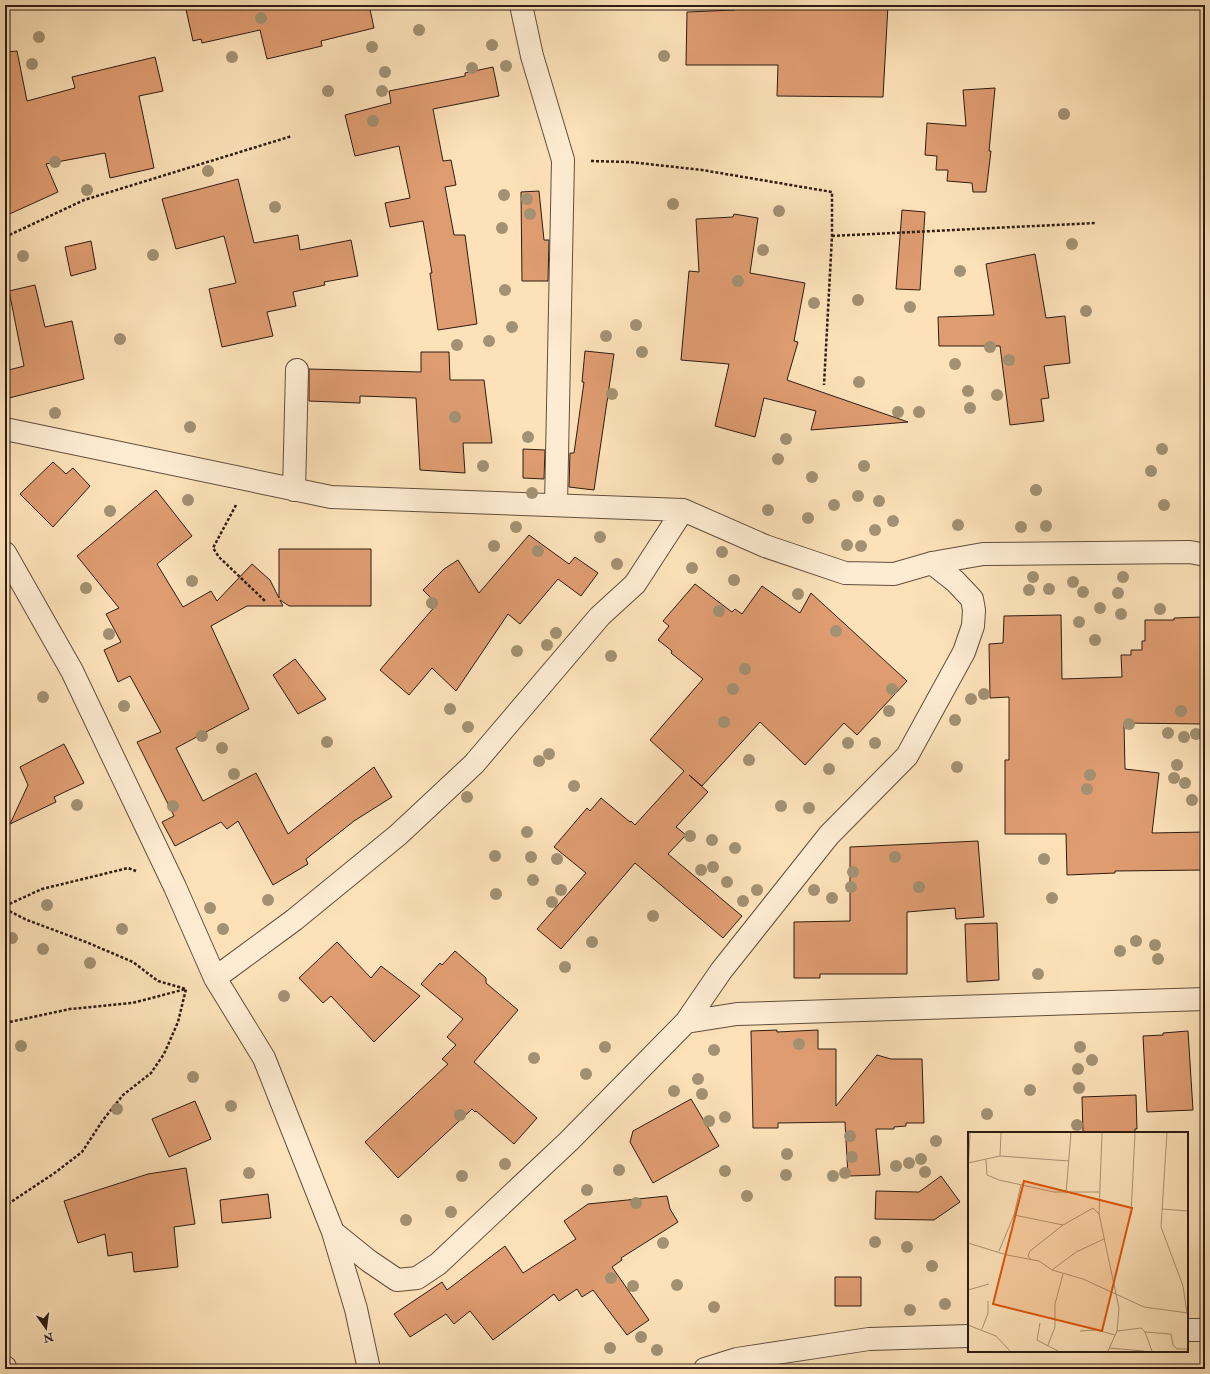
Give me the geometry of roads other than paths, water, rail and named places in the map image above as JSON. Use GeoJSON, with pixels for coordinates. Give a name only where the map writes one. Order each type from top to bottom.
{"type":"FeatureCollection","features":[{"type":"Feature","properties":{"kind":"street"},"geometry":{"type":"LineString","coordinates":[[521,5],[532,56],[563,160],[556,505]]}},
{"type":"Feature","properties":{"kind":"street"},"geometry":{"type":"LineString","coordinates":[[294,490],[296,370]]}},
{"type":"Feature","properties":{"kind":"street"},"geometry":{"type":"LineString","coordinates":[[5,429],[331,497],[683,510],[765,546],[845,573],[894,574],[932,563],[983,554],[1190,552],[1205,555]]}},
{"type":"Feature","properties":{"kind":"street"},"geometry":{"type":"LineString","coordinates":[[215,978],[294,920],[398,835],[474,764],[600,616],[635,584],[683,510]]}},
{"type":"Feature","properties":{"kind":"street"},"geometry":{"type":"LineString","coordinates":[[5,553],[72,671],[175,887],[215,978],[264,1058],[333,1232],[356,1309],[369,1369]]}},
{"type":"Feature","properties":{"kind":"street"},"geometry":{"type":"LineString","coordinates":[[333,1232],[369,1261],[397,1280],[417,1278],[438,1264],[569,1141],[686,1022],[721,971],[828,835],[907,756],[964,652],[973,626],[974,610],[972,599],[955,581],[932,563]]}},
{"type":"Feature","properties":{"kind":"street"},"geometry":{"type":"LineString","coordinates":[[686,1022],[737,1014],[1205,999]]}},
{"type":"Feature","properties":{"kind":"street"},"geometry":{"type":"LineString","coordinates":[[1188,1330],[1205,1330]]}},
{"type":"Feature","properties":{"kind":"street"},"geometry":{"type":"LineString","coordinates":[[705,1369],[869,1339],[968,1336]]}}]}
